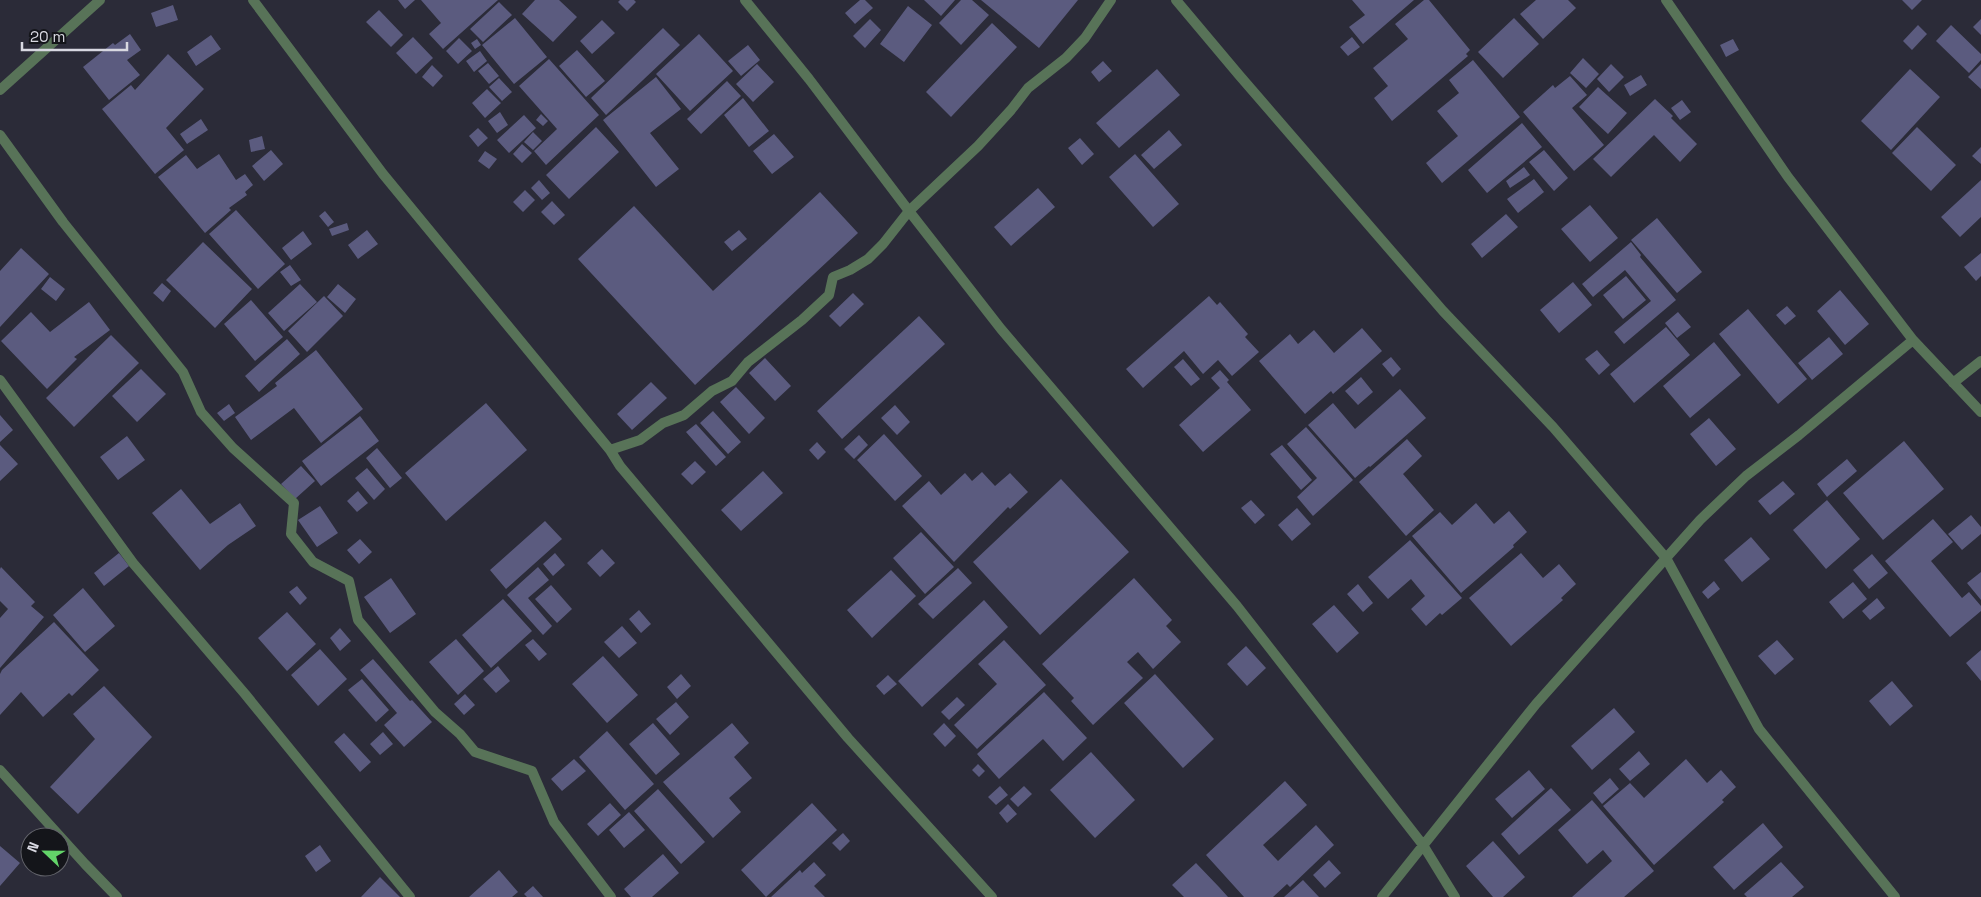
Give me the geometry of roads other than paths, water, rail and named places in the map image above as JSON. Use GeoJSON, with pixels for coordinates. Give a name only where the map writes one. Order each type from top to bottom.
{"type":"FeatureCollection","features":[{"type":"Feature","properties":{"kind":"street"},"geometry":{"type":"LineString","coordinates":[[0,90],[100,0]]}},
{"type":"Feature","properties":{"kind":"street"},"geometry":{"type":"LineString","coordinates":[[253,0],[383,174],[610,450],[626,474],[848,738],[992,897]]}},
{"type":"Feature","properties":{"kind":"street"},"geometry":{"type":"LineString","coordinates":[[745,0],[1001,329],[1236,606],[1423,845],[1455,897]]}},
{"type":"Feature","properties":{"kind":"street"},"geometry":{"type":"LineString","coordinates":[[610,450],[640,440],[662,423],[684,415],[712,390],[732,381],[748,362],[802,320],[829,295],[833,277],[850,270],[868,259],[883,244],[909,211],[978,146],[1028,88],[1066,58],[1085,38],[1111,0]]}},
{"type":"Feature","properties":{"kind":"street"},"geometry":{"type":"LineString","coordinates":[[1176,0],[1444,311],[1553,426],[1666,558],[1759,729],[1895,897]]}},
{"type":"Feature","properties":{"kind":"street"},"geometry":{"type":"LineString","coordinates":[[1666,0],[1788,177],[1913,340],[1981,412]]}},
{"type":"Feature","properties":{"kind":"street"},"geometry":{"type":"LineString","coordinates":[[0,135],[63,222],[183,372],[201,412],[233,448],[294,503],[291,534],[313,562],[349,581],[358,620],[435,712],[460,734],[475,752],[532,771],[554,822],[611,897]]}},
{"type":"Feature","properties":{"kind":"street"},"geometry":{"type":"LineString","coordinates":[[1382,897],[1536,704],[1700,520],[1746,476],[1799,435],[1913,340]]}},
{"type":"Feature","properties":{"kind":"street"},"geometry":{"type":"LineString","coordinates":[[1953,383],[1981,361]]}},
{"type":"Feature","properties":{"kind":"street"},"geometry":{"type":"LineString","coordinates":[[0,380],[133,563],[245,694],[410,897]]}},
{"type":"Feature","properties":{"kind":"street"},"geometry":{"type":"LineString","coordinates":[[0,770],[117,897]]}}]}
